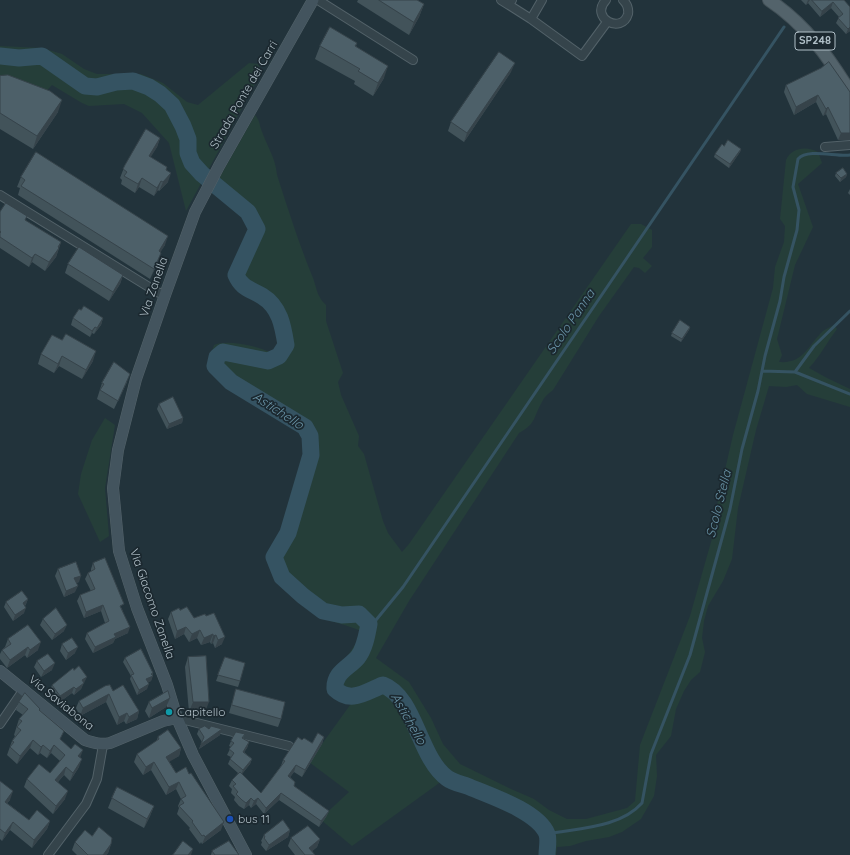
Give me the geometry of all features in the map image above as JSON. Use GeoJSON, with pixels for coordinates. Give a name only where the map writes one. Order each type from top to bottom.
{"type":"FeatureCollection","features":[{"type":"Feature","properties":{"kind":"main road","name":"SP248"},"geometry":{"type":"LineString","coordinates":[[771,0],[798,22],[811,36],[830,60],[850,92]]}},
{"type":"Feature","properties":{"kind":"street","name":"Strada Ponte dei Carri"},"geometry":{"type":"LineString","coordinates":[[199,204],[313,0]]}},
{"type":"Feature","properties":{"kind":"street"},"geometry":{"type":"LineString","coordinates":[[318,0],[413,60]]}},
{"type":"Feature","properties":{"kind":"street"},"geometry":{"type":"LineString","coordinates":[[501,0],[511,2],[531,19],[582,56],[607,22]]}},
{"type":"Feature","properties":{"kind":"street"},"geometry":{"type":"LineString","coordinates":[[531,19],[542,0]]}},
{"type":"Feature","properties":{"kind":"street"},"geometry":{"type":"LineString","coordinates":[[606,0],[601,10],[607,22]]}},
{"type":"Feature","properties":{"kind":"street"},"geometry":{"type":"LineString","coordinates":[[607,22],[616,24],[627,17],[628,8],[623,0]]}},
{"type":"Feature","properties":{"kind":"street"},"geometry":{"type":"LineString","coordinates":[[825,147],[850,145]]}},
{"type":"Feature","properties":{"kind":"street"},"geometry":{"type":"LineString","coordinates":[[0,195],[157,292],[164,294]]}},
{"type":"Feature","properties":{"kind":"street","name":"Via Zanella"},"geometry":{"type":"LineString","coordinates":[[136,379],[164,294],[199,204]]}},
{"type":"Feature","properties":{"kind":"street","name":"Via Giacomo Zanella"},"geometry":{"type":"LineString","coordinates":[[136,379],[118,450],[113,488],[119,551],[137,608],[167,685],[177,718],[193,755],[246,855]]}},
{"type":"Feature","properties":{"kind":"street","name":"Via Saviabona"},"geometry":{"type":"LineString","coordinates":[[0,671],[85,740],[103,745]]}},
{"type":"Feature","properties":{"kind":"street"},"geometry":{"type":"LineString","coordinates":[[0,724],[24,690]]}},
{"type":"Feature","properties":{"kind":"street"},"geometry":{"type":"LineString","coordinates":[[48,855],[86,804],[97,779],[103,745],[163,721],[177,718],[289,746]]}},
{"type":"Feature","properties":{"kind":"green space"},"geometry":{"type":"Polygon","coordinates":[[[0,46],[42,48],[62,54],[84,69],[97,74],[141,74],[163,83],[187,102],[198,105],[249,63],[258,64],[262,71],[186,211],[169,143],[142,113],[124,104],[89,106],[52,85],[42,96],[0,80],[0,46]]]}},
{"type":"Feature","properties":{"kind":"green space"},"geometry":{"type":"Polygon","coordinates":[[[255,115],[259,120],[263,135],[273,157],[277,175],[318,293],[326,305],[326,321],[343,373],[338,382],[341,395],[359,436],[358,446],[364,454],[383,521],[388,533],[402,552],[631,224],[641,224],[652,230],[652,247],[643,258],[652,266],[645,273],[639,268],[634,267],[599,316],[553,390],[543,400],[532,423],[519,433],[409,601],[376,658],[409,682],[431,718],[443,744],[460,764],[534,799],[549,810],[567,819],[586,819],[627,808],[635,801],[640,745],[690,616],[713,535],[716,509],[733,435],[773,288],[775,267],[784,242],[785,226],[780,219],[786,160],[792,152],[800,149],[805,148],[818,152],[822,163],[798,184],[813,227],[795,265],[777,339],[782,355],[779,362],[787,362],[800,357],[823,331],[834,325],[837,329],[809,368],[850,389],[850,407],[807,394],[797,385],[786,387],[769,386],[756,430],[738,508],[732,559],[723,581],[708,606],[704,621],[702,638],[705,652],[700,672],[691,680],[684,691],[676,709],[671,736],[656,755],[657,776],[654,796],[641,819],[622,832],[609,837],[586,841],[570,846],[557,847],[556,855],[543,855],[545,839],[542,833],[518,813],[462,786],[442,781],[352,846],[320,819],[349,792],[309,762],[353,701],[327,687],[358,640],[361,631],[313,613],[288,592],[276,574],[272,565],[271,553],[288,523],[298,496],[306,462],[308,445],[306,438],[305,435],[299,430],[251,403],[231,388],[216,374],[211,359],[214,345],[220,343],[243,344],[266,350],[271,353],[282,348],[276,325],[264,304],[232,281],[231,273],[233,262],[241,253],[249,233],[246,220],[212,191],[255,115]]]}},
{"type":"Feature","properties":{"kind":"green space"},"geometry":{"type":"Polygon","coordinates":[[[105,418],[115,425],[105,488],[109,536],[100,542],[78,494],[81,474],[92,440],[105,418]]]}},
{"type":"Feature","properties":{"kind":"building"},"geometry":{"type":"Polygon","coordinates":[[[379,0],[417,0],[424,4],[414,22],[379,0]]]}},
{"type":"Feature","properties":{"kind":"building"},"geometry":{"type":"Polygon","coordinates":[[[812,0],[844,0],[850,7],[850,27],[848,29],[838,18],[843,14],[833,2],[822,11],[812,0]]]}},
{"type":"Feature","properties":{"kind":"building"},"geometry":{"type":"Polygon","coordinates":[[[330,27],[357,43],[355,46],[388,66],[378,83],[358,71],[360,69],[320,46],[330,27]]]}},
{"type":"Feature","properties":{"kind":"building"},"geometry":{"type":"Polygon","coordinates":[[[499,52],[515,63],[467,133],[451,122],[499,52]]]}},
{"type":"Feature","properties":{"kind":"building"},"geometry":{"type":"Polygon","coordinates":[[[829,62],[850,92],[850,133],[841,133],[828,107],[826,109],[818,95],[796,107],[786,85],[821,68],[829,62]]]}},
{"type":"Feature","properties":{"kind":"building"},"geometry":{"type":"Polygon","coordinates":[[[8,75],[50,91],[62,100],[37,136],[0,113],[0,76],[8,75]]]}},
{"type":"Feature","properties":{"kind":"building"},"geometry":{"type":"Polygon","coordinates":[[[146,129],[160,138],[149,156],[167,167],[166,170],[171,173],[163,182],[161,181],[157,188],[142,178],[138,184],[124,176],[127,172],[123,169],[146,129]]]}},
{"type":"Feature","properties":{"kind":"building"},"geometry":{"type":"Polygon","coordinates":[[[728,140],[741,149],[730,164],[715,154],[722,144],[724,146],[728,140]]]}},
{"type":"Feature","properties":{"kind":"building"},"geometry":{"type":"Polygon","coordinates":[[[36,152],[168,236],[159,251],[161,253],[154,269],[21,186],[25,180],[21,177],[36,152]]]}},
{"type":"Feature","properties":{"kind":"building"},"geometry":{"type":"Polygon","coordinates":[[[843,168],[847,174],[841,178],[836,173],[843,168]]]}},
{"type":"Feature","properties":{"kind":"building"},"geometry":{"type":"Polygon","coordinates":[[[6,203],[27,216],[25,220],[61,242],[58,247],[59,248],[49,262],[35,254],[32,258],[0,237],[0,212],[6,203]]]}},
{"type":"Feature","properties":{"kind":"building"},"geometry":{"type":"Polygon","coordinates":[[[79,247],[123,275],[113,292],[68,264],[79,247]]]}},
{"type":"Feature","properties":{"kind":"building"},"geometry":{"type":"Polygon","coordinates":[[[84,306],[103,318],[97,328],[95,327],[92,331],[73,318],[79,309],[81,310],[84,306]]]}},
{"type":"Feature","properties":{"kind":"building"},"geometry":{"type":"Polygon","coordinates":[[[680,320],[690,327],[682,339],[672,333],[680,320]]]}},
{"type":"Feature","properties":{"kind":"building"},"geometry":{"type":"Polygon","coordinates":[[[66,334],[96,351],[86,370],[62,356],[58,364],[41,354],[52,335],[62,340],[66,334]]]}},
{"type":"Feature","properties":{"kind":"building"},"geometry":{"type":"Polygon","coordinates":[[[114,362],[130,374],[118,401],[100,390],[104,384],[102,383],[114,362]]]}},
{"type":"Feature","properties":{"kind":"building"},"geometry":{"type":"Polygon","coordinates":[[[173,397],[183,418],[169,424],[159,404],[173,397]]]}},
{"type":"Feature","properties":{"kind":"building"},"geometry":{"type":"Polygon","coordinates":[[[105,558],[124,604],[120,606],[130,627],[114,634],[116,637],[95,647],[87,633],[109,621],[103,605],[86,612],[80,595],[95,589],[88,573],[95,569],[93,563],[105,558]]]}},
{"type":"Feature","properties":{"kind":"building"},"geometry":{"type":"Polygon","coordinates":[[[76,562],[81,576],[74,578],[78,586],[66,591],[58,569],[76,562]]]}},
{"type":"Feature","properties":{"kind":"building"},"geometry":{"type":"Polygon","coordinates":[[[22,591],[28,599],[23,603],[26,608],[15,615],[6,602],[22,591]]]}},
{"type":"Feature","properties":{"kind":"building"},"geometry":{"type":"Polygon","coordinates":[[[187,607],[194,618],[205,614],[206,616],[214,613],[225,637],[218,640],[216,635],[213,636],[213,634],[204,638],[200,630],[192,634],[186,627],[177,631],[171,612],[179,608],[180,610],[187,607]]]}},
{"type":"Feature","properties":{"kind":"building"},"geometry":{"type":"Polygon","coordinates":[[[56,608],[67,625],[55,634],[43,619],[56,608]]]}},
{"type":"Feature","properties":{"kind":"building"},"geometry":{"type":"Polygon","coordinates":[[[28,625],[41,642],[30,650],[28,647],[10,660],[2,650],[11,644],[8,639],[28,625]]]}},
{"type":"Feature","properties":{"kind":"building"},"geometry":{"type":"Polygon","coordinates":[[[72,638],[78,647],[68,653],[62,644],[72,638]]]}},
{"type":"Feature","properties":{"kind":"building"},"geometry":{"type":"Polygon","coordinates":[[[141,649],[153,673],[151,674],[153,676],[146,679],[149,684],[139,690],[131,675],[134,674],[125,658],[141,649]]]}},
{"type":"Feature","properties":{"kind":"building"},"geometry":{"type":"Polygon","coordinates":[[[48,654],[55,663],[44,671],[37,661],[48,654]]]}},
{"type":"Feature","properties":{"kind":"building"},"geometry":{"type":"Polygon","coordinates":[[[206,656],[209,702],[193,702],[188,657],[206,656]]]}},
{"type":"Feature","properties":{"kind":"building"},"geometry":{"type":"Polygon","coordinates":[[[225,657],[245,663],[240,681],[218,675],[225,657]]]}},
{"type":"Feature","properties":{"kind":"building"},"geometry":{"type":"Polygon","coordinates":[[[79,666],[87,677],[82,680],[84,683],[76,689],[74,687],[60,696],[52,685],[73,668],[74,670],[79,666]]]}},
{"type":"Feature","properties":{"kind":"building"},"geometry":{"type":"Polygon","coordinates":[[[110,685],[113,691],[123,685],[139,711],[129,717],[127,713],[119,717],[109,694],[83,708],[79,701],[105,686],[110,685]]]}},
{"type":"Feature","properties":{"kind":"building"},"geometry":{"type":"Polygon","coordinates":[[[236,689],[285,702],[281,719],[232,705],[236,689]]]}},
{"type":"Feature","properties":{"kind":"building"},"geometry":{"type":"Polygon","coordinates":[[[168,691],[170,698],[152,708],[149,702],[168,691]]]}},
{"type":"Feature","properties":{"kind":"building"},"geometry":{"type":"Polygon","coordinates":[[[25,693],[40,709],[39,710],[64,731],[60,739],[71,749],[75,744],[83,750],[78,756],[82,759],[73,773],[66,767],[55,780],[68,791],[56,806],[27,779],[39,764],[50,773],[65,755],[54,745],[50,751],[43,745],[41,747],[33,740],[20,756],[10,747],[14,742],[12,741],[21,730],[17,727],[22,721],[19,719],[28,709],[19,702],[25,693]]]}},
{"type":"Feature","properties":{"kind":"building"},"geometry":{"type":"Polygon","coordinates":[[[205,726],[209,729],[211,726],[222,729],[201,744],[204,737],[199,729],[205,726]]]}},
{"type":"Feature","properties":{"kind":"building"},"geometry":{"type":"Polygon","coordinates":[[[168,730],[181,748],[166,757],[176,773],[186,767],[189,774],[191,773],[224,822],[205,837],[204,835],[202,836],[192,822],[193,821],[179,806],[184,803],[181,799],[186,796],[179,782],[169,787],[154,762],[146,767],[137,754],[159,739],[158,737],[168,730]]]}},
{"type":"Feature","properties":{"kind":"building"},"geometry":{"type":"Polygon","coordinates":[[[236,732],[245,734],[242,738],[249,742],[243,752],[252,759],[243,770],[230,759],[234,753],[229,749],[234,743],[231,741],[236,732]]]}},
{"type":"Feature","properties":{"kind":"building"},"geometry":{"type":"Polygon","coordinates":[[[318,733],[324,737],[305,770],[296,765],[288,776],[295,782],[294,786],[329,811],[321,821],[281,793],[266,808],[258,798],[254,801],[251,798],[246,803],[236,794],[238,792],[233,786],[236,784],[232,780],[240,772],[261,793],[285,761],[283,760],[298,737],[302,740],[304,738],[312,743],[318,733]]]}},
{"type":"Feature","properties":{"kind":"building"},"geometry":{"type":"Polygon","coordinates":[[[0,781],[13,791],[5,802],[29,820],[37,810],[50,821],[34,840],[13,822],[5,833],[0,829],[0,781]]]}},
{"type":"Feature","properties":{"kind":"building"},"geometry":{"type":"Polygon","coordinates":[[[117,787],[154,806],[147,819],[112,798],[117,787]]]}},
{"type":"Feature","properties":{"kind":"building"},"geometry":{"type":"Polygon","coordinates":[[[283,820],[290,830],[269,845],[264,838],[264,835],[283,820]]]}},
{"type":"Feature","properties":{"kind":"building"},"geometry":{"type":"Polygon","coordinates":[[[308,826],[320,839],[309,848],[315,855],[305,855],[291,838],[308,826]]]}},
{"type":"Feature","properties":{"kind":"building"},"geometry":{"type":"Polygon","coordinates":[[[99,827],[112,838],[111,844],[103,855],[88,855],[75,842],[85,830],[92,836],[99,827]]]}},
{"type":"Feature","properties":{"kind":"building"},"geometry":{"type":"Polygon","coordinates":[[[183,841],[193,849],[188,855],[173,855],[183,841]]]}},
{"type":"Feature","properties":{"kind":"building"},"geometry":{"type":"Polygon","coordinates":[[[229,841],[239,855],[215,855],[212,851],[229,841]]]}},
{"type":"Feature","properties":{"kind":"waterway","name":"Scolo Panna"},"geometry":{"type":"LineString","coordinates":[[369,624],[376,620],[403,587],[784,27]]}},
{"type":"Feature","properties":{"kind":"waterway","name":"Astichello"},"geometry":{"type":"LineString","coordinates":[[0,56],[19,58],[42,56],[85,86],[97,87],[116,82],[133,81],[149,87],[160,94],[172,105],[188,139],[188,153],[192,163],[202,174],[248,212],[257,229],[236,275],[238,280],[244,286],[268,300],[277,311],[284,331],[286,345],[279,356],[268,361],[223,352],[217,357],[215,366],[231,382],[305,427],[310,436],[311,455],[288,533],[274,557],[282,577],[303,596],[323,611],[342,615],[359,614],[369,624],[365,641],[358,657],[339,674],[335,683],[335,689],[347,696],[352,696],[383,685],[394,692],[403,702],[410,714],[430,757],[438,769],[451,781],[499,799],[534,818],[542,826],[548,836],[547,855]]}},
{"type":"Feature","properties":{"kind":"waterway","name":"Scolo Stella"},"geometry":{"type":"LineString","coordinates":[[547,834],[598,826],[622,818],[642,803],[651,754],[690,655],[730,509],[742,449],[758,391],[765,356],[780,301],[784,277],[797,230],[799,210],[793,187],[798,159],[808,154],[815,153],[850,155]]}},
{"type":"Feature","properties":{"kind":"waterway"},"geometry":{"type":"LineString","coordinates":[[795,372],[814,346],[850,311]]}},
{"type":"Feature","properties":{"kind":"waterway"},"geometry":{"type":"LineString","coordinates":[[762,371],[795,372],[850,394]]}},
{"type":"Feature","properties":{"kind":"place","name":"Capitello"},"geometry":{"type":"Point","coordinates":[169,712]}},
{"type":"Feature","properties":{"kind":"place","name":"bus 11"},"geometry":{"type":"Point","coordinates":[230,819]}}]}
